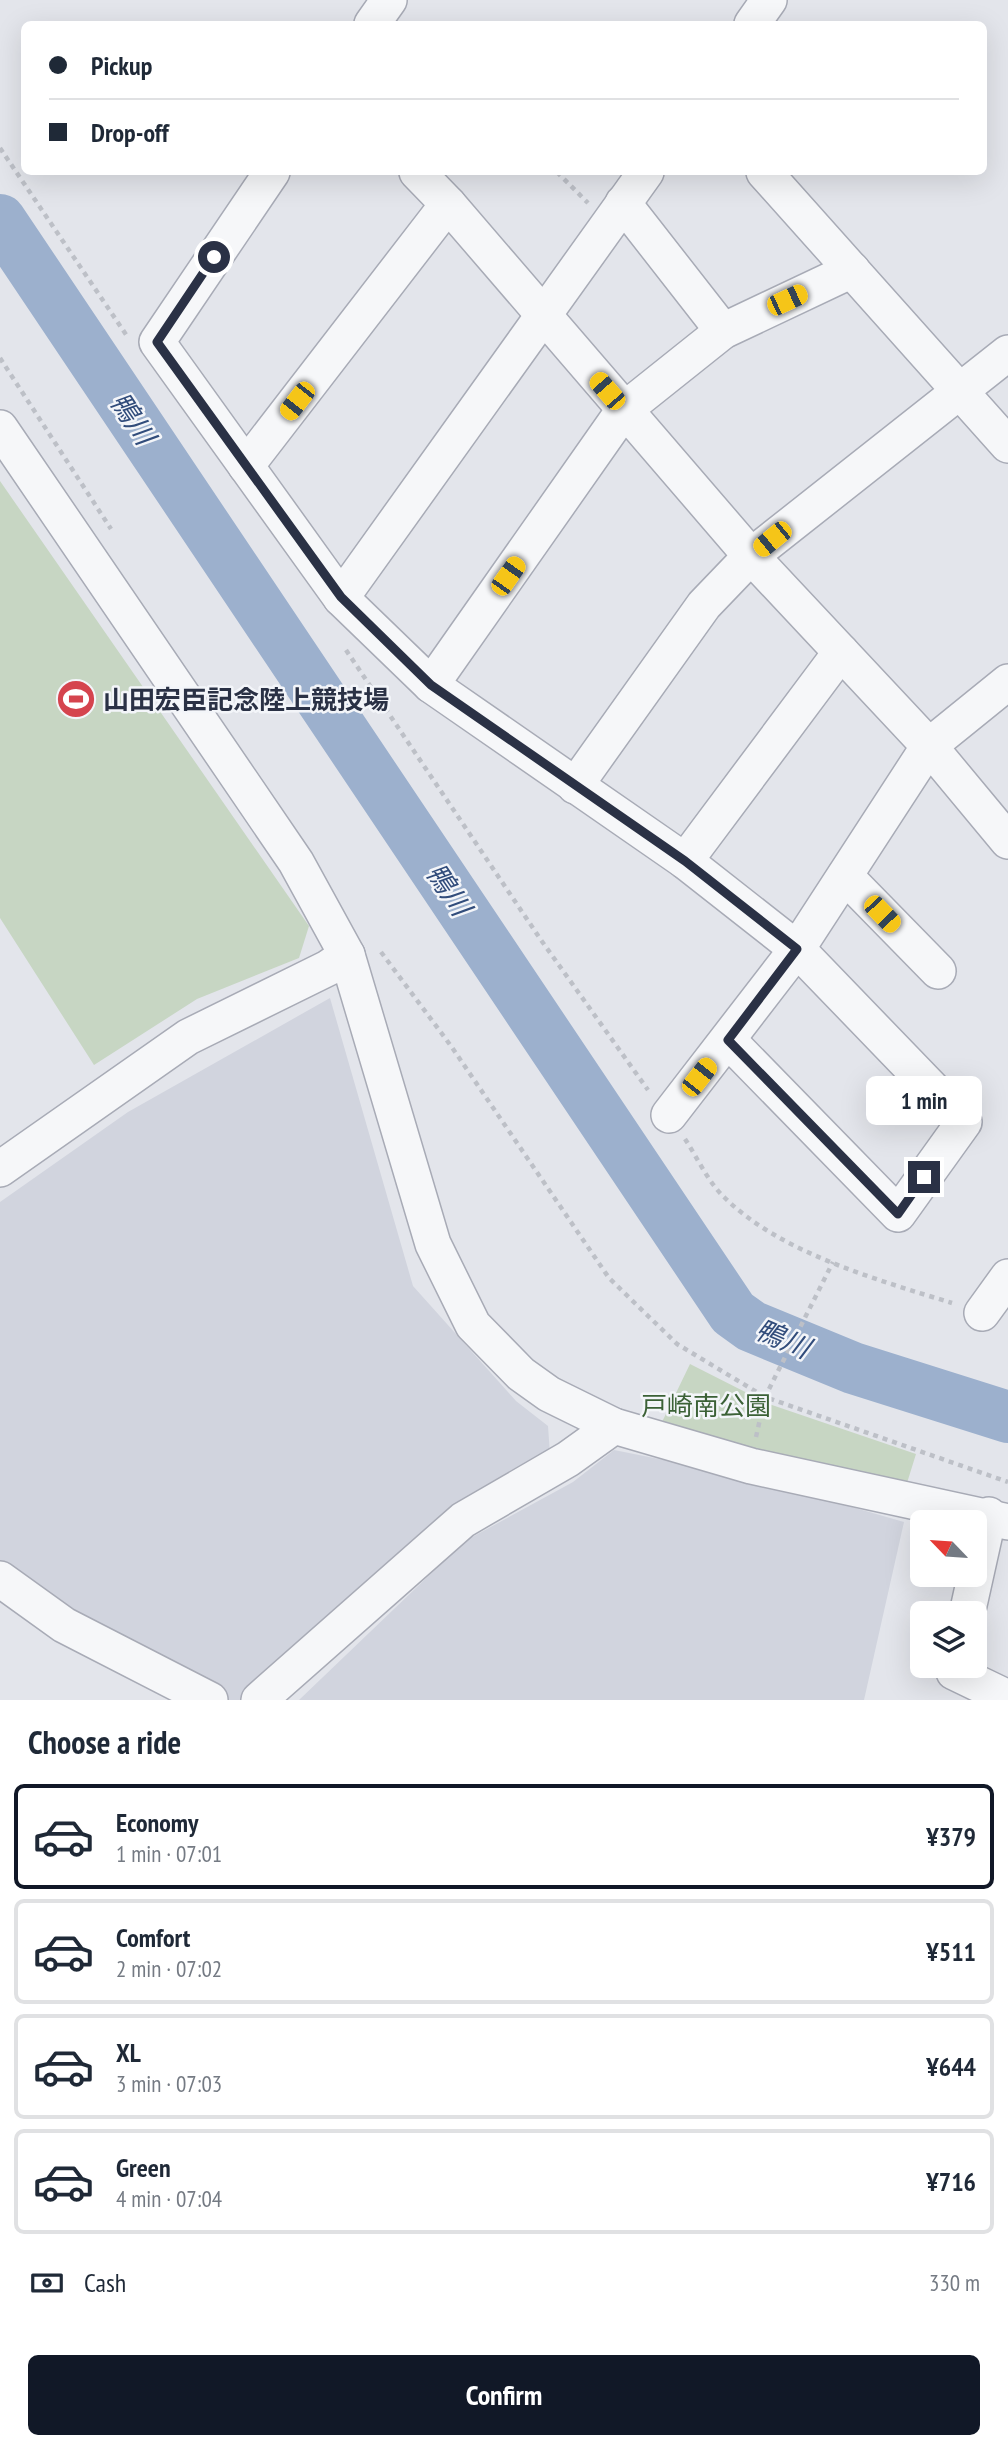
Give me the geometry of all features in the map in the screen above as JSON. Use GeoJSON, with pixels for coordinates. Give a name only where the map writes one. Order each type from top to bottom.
{"type":"FeatureCollection","features":[{"type":"Feature","properties":{"kind":"street"},"geometry":{"type":"LineString","coordinates":[[374,21],[390,0]]}},
{"type":"Feature","properties":{"kind":"street"},"geometry":{"type":"LineString","coordinates":[[754,21],[769,0]]}},
{"type":"Feature","properties":{"kind":"street"},"geometry":{"type":"LineString","coordinates":[[270,175],[157,342],[341,597],[431,685],[685,861],[797,949],[964,1122],[898,1214],[728,1040]]}},
{"type":"Feature","properties":{"kind":"street"},"geometry":{"type":"LineString","coordinates":[[420,175],[448,204],[751,556],[929,746],[1008,841]]}},
{"type":"Feature","properties":{"kind":"street"},"geometry":{"type":"LineString","coordinates":[[341,597],[644,175]]}},
{"type":"Feature","properties":{"kind":"street"},"geometry":{"type":"LineString","coordinates":[[767,175],[1008,446]]}},
{"type":"Feature","properties":{"kind":"street"},"geometry":{"type":"LineString","coordinates":[[246,466],[448,204]]}},
{"type":"Feature","properties":{"kind":"street"},"geometry":{"type":"LineString","coordinates":[[615,214],[723,331]]}},
{"type":"Feature","properties":{"kind":"street"},"geometry":{"type":"LineString","coordinates":[[431,685],[624,410],[723,331],[852,270]]}},
{"type":"Feature","properties":{"kind":"street"},"geometry":{"type":"LineString","coordinates":[[575,786],[704,606],[751,556],[958,389],[1008,353]]}},
{"type":"Feature","properties":{"kind":"street"},"geometry":{"type":"LineString","coordinates":[[0,428],[296,862],[362,949],[433,1244],[473,1325],[530,1381],[549,1394],[614,1426],[751,1466],[998,1518],[971,1601]]}},
{"type":"Feature","properties":{"kind":"street"},"geometry":{"type":"LineString","coordinates":[[685,861],[841,652]]}},
{"type":"Feature","properties":{"kind":"street"},"geometry":{"type":"LineString","coordinates":[[669,1115],[797,949],[929,746],[1008,682]]}},
{"type":"Feature","properties":{"kind":"street"},"geometry":{"type":"LineString","coordinates":[[845,876],[938,971]]}},
{"type":"Feature","properties":{"kind":"street"},"geometry":{"type":"LineString","coordinates":[[2,1164],[188,1037],[362,949]]}},
{"type":"Feature","properties":{"kind":"street"},"geometry":{"type":"LineString","coordinates":[[982,1313],[1008,1277]]}},
{"type":"Feature","properties":{"kind":"street"},"geometry":{"type":"LineString","coordinates":[[260,1700],[463,1520],[568,1459],[614,1426]]}},
{"type":"Feature","properties":{"kind":"street"},"geometry":{"type":"LineString","coordinates":[[0,1579],[64,1625],[210,1700]]}},
{"type":"Feature","properties":{"kind":"street"},"geometry":{"type":"LineString","coordinates":[[952,1679],[1008,1698]]}},
{"type":"Feature","properties":{"kind":"path"},"geometry":{"type":"LineString","coordinates":[[0,149],[134,345]]}},
{"type":"Feature","properties":{"kind":"path"},"geometry":{"type":"LineString","coordinates":[[561,175],[615,214]]}},
{"type":"Feature","properties":{"kind":"path"},"geometry":{"type":"LineString","coordinates":[[0,358],[114,533]]}},
{"type":"Feature","properties":{"kind":"path"},"geometry":{"type":"LineString","coordinates":[[341,642],[622,1058],[669,1115],[723,1197],[779,1238],[833,1262],[982,1313]]}},
{"type":"Feature","properties":{"kind":"path"},"geometry":{"type":"LineString","coordinates":[[362,949],[458,1057],[609,1278],[677,1345],[765,1397],[1008,1482]]}},
{"type":"Feature","properties":{"kind":"path"},"geometry":{"type":"LineString","coordinates":[[755,1443],[765,1397],[833,1262]]}},
{"type":"Feature","properties":{"kind":"shaded area"},"geometry":{"type":"Polygon","coordinates":[[[330,998],[413,1286],[516,1401],[548,1426],[550,1455],[459,1505],[240,1700],[229,1700],[72,1616],[0,1563],[0,1202],[128,1112],[330,998]]]}},
{"type":"Feature","properties":{"kind":"shaded area"},"geometry":{"type":"Polygon","coordinates":[[[614,1450],[744,1476],[904,1522],[864,1700],[299,1700],[465,1541],[573,1482],[614,1450]]]}},
{"type":"Feature","properties":{"kind":"green space","name":"山田宏臣記念陸上競技場"},"geometry":{"type":"Polygon","coordinates":[[[0,481],[309,926],[299,958],[197,999],[94,1065],[0,918],[0,481]]]}},
{"type":"Feature","properties":{"kind":"green space","name":"戸崎南公園"},"geometry":{"type":"Polygon","coordinates":[[[690,1364],[769,1404],[916,1454],[907,1483],[760,1452],[662,1422],[690,1364]]]}},
{"type":"Feature","properties":{"kind":"waterway","name":"鴨川"},"geometry":{"type":"LineString","coordinates":[[0,220],[733,1313],[751,1326],[853,1368],[1008,1417]]}},
{"type":"Feature","properties":{"kind":"place","name":"山田宏臣記念陸上競技場"},"geometry":{"type":"Point","coordinates":[76,699]}},
{"type":"Feature","properties":{"kind":"route"},"geometry":{"type":"LineString","coordinates":[[214,257],[157,342],[341,597],[431,685],[685,861],[797,949],[728,1040],[898,1214],[924,1177]]}}]}
